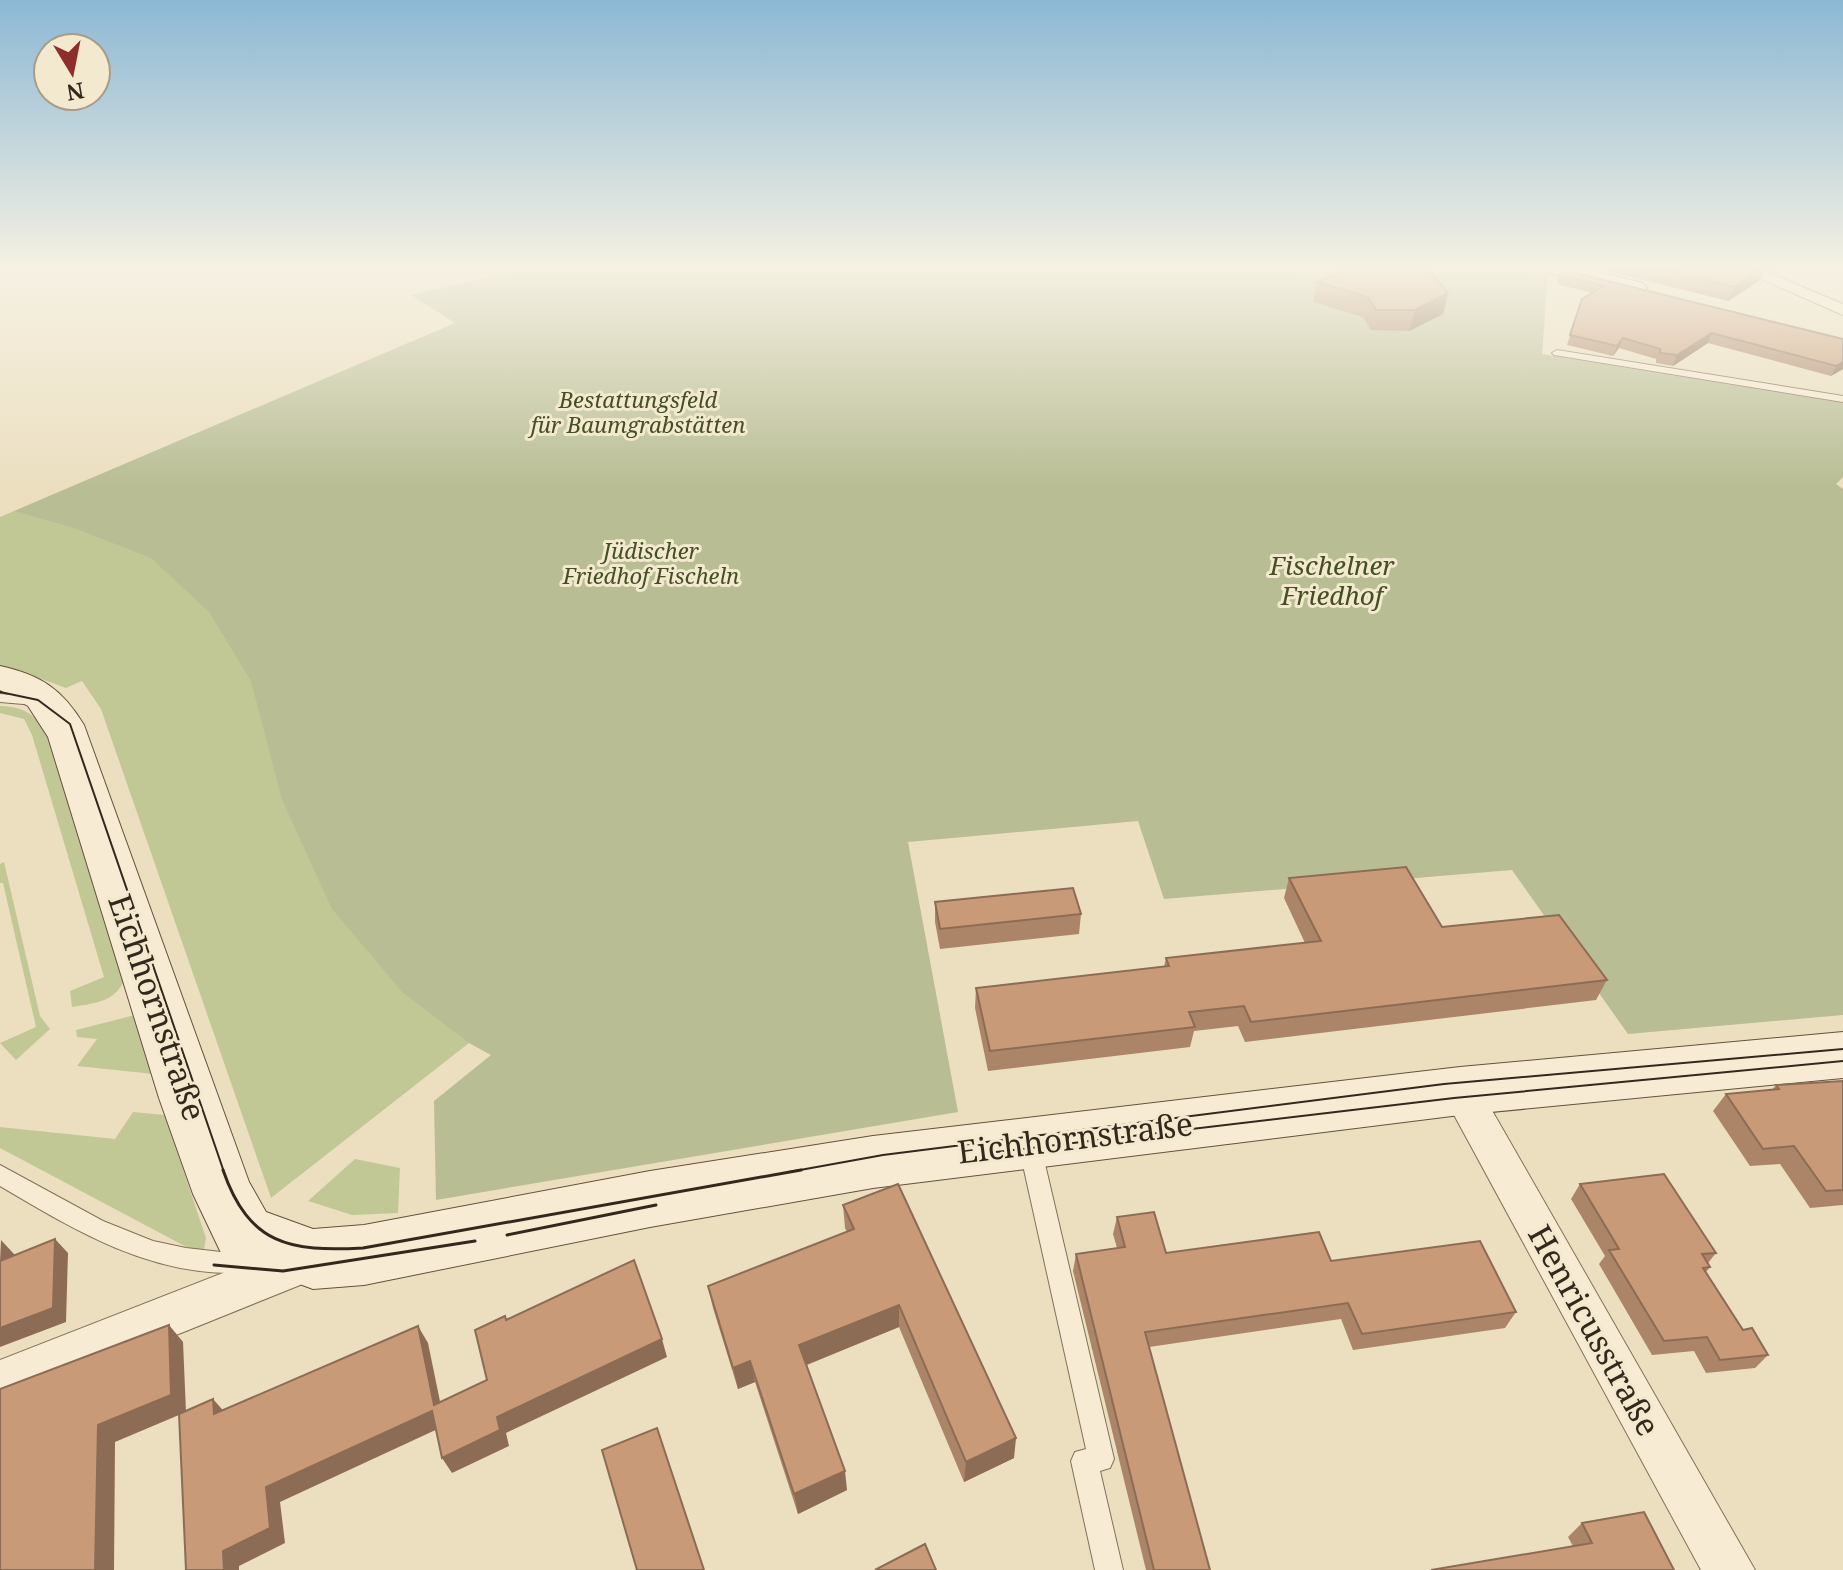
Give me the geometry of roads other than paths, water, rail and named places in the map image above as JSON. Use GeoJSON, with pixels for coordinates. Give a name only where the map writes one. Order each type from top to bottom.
{"type":"FeatureCollection","features":[{"type":"Feature","properties":{"kind":"street"},"geometry":{"type":"LineString","coordinates":[[0,678],[38,690],[55,708]]}},
{"type":"Feature","properties":{"kind":"street","name":"Eichhornstraße"},"geometry":{"type":"LineString","coordinates":[[55,708],[69,737],[172,1053],[223,1194],[244,1234],[313,1259]]}},
{"type":"Feature","properties":{"kind":"street","name":"Eichhornstraße"},"geometry":{"type":"LineString","coordinates":[[0,1383],[313,1259],[364,1255],[650,1199],[873,1162],[1029,1142],[1460,1091],[1843,1055]]}},
{"type":"Feature","properties":{"kind":"street","name":"Henricusstraße"},"geometry":{"type":"LineString","coordinates":[[1460,1091],[1729,1570]]}},
{"type":"Feature","properties":{"kind":"lane"},"geometry":{"type":"LineString","coordinates":[[1557,353],[1843,399]]}},
{"type":"Feature","properties":{"kind":"lane"},"geometry":{"type":"LineString","coordinates":[[0,698],[21,697],[55,708]]}},
{"type":"Feature","properties":{"kind":"lane"},"geometry":{"type":"LineString","coordinates":[[1029,1142],[1092,1460],[1109,1570]]}},
{"type":"Feature","properties":{"kind":"lane"},"geometry":{"type":"LineString","coordinates":[[0,1175],[111,1239],[155,1255],[214,1265],[313,1259]]}},
{"type":"Feature","properties":{"kind":"tram line"},"geometry":{"type":"LineString","coordinates":[[0,692],[38,700],[70,724],[224,1172]]}},
{"type":"Feature","properties":{"kind":"tram line"},"geometry":{"type":"LineString","coordinates":[[789,1172],[883,1155],[1444,1084],[1843,1049]]}},
{"type":"Feature","properties":{"kind":"tram line"},"geometry":{"type":"LineString","coordinates":[[996,1152],[1454,1098],[1843,1061]]}},
{"type":"Feature","properties":{"kind":"tram line"},"geometry":{"type":"LineString","coordinates":[[223,1170],[233,1195],[259,1229],[293,1245],[337,1249],[363,1248],[801,1170]]}},
{"type":"Feature","properties":{"kind":"tram line"},"geometry":{"type":"LineString","coordinates":[[507,1235],[656,1205]]}},
{"type":"Feature","properties":{"kind":"tram line"},"geometry":{"type":"LineString","coordinates":[[214,1265],[283,1271],[475,1241]]}},
{"type":"Feature","properties":{"kind":"park label","name":"Bestattungsfeld für Baumgrabstätten"},"geometry":{"type":"Point","coordinates":[638,412]}},
{"type":"Feature","properties":{"kind":"park label","name":"Jüdischer Friedhof Fischeln"},"geometry":{"type":"Point","coordinates":[651,562]}},
{"type":"Feature","properties":{"kind":"park label","name":"Fischelner Friedhof"},"geometry":{"type":"Point","coordinates":[1332,580]}}]}
